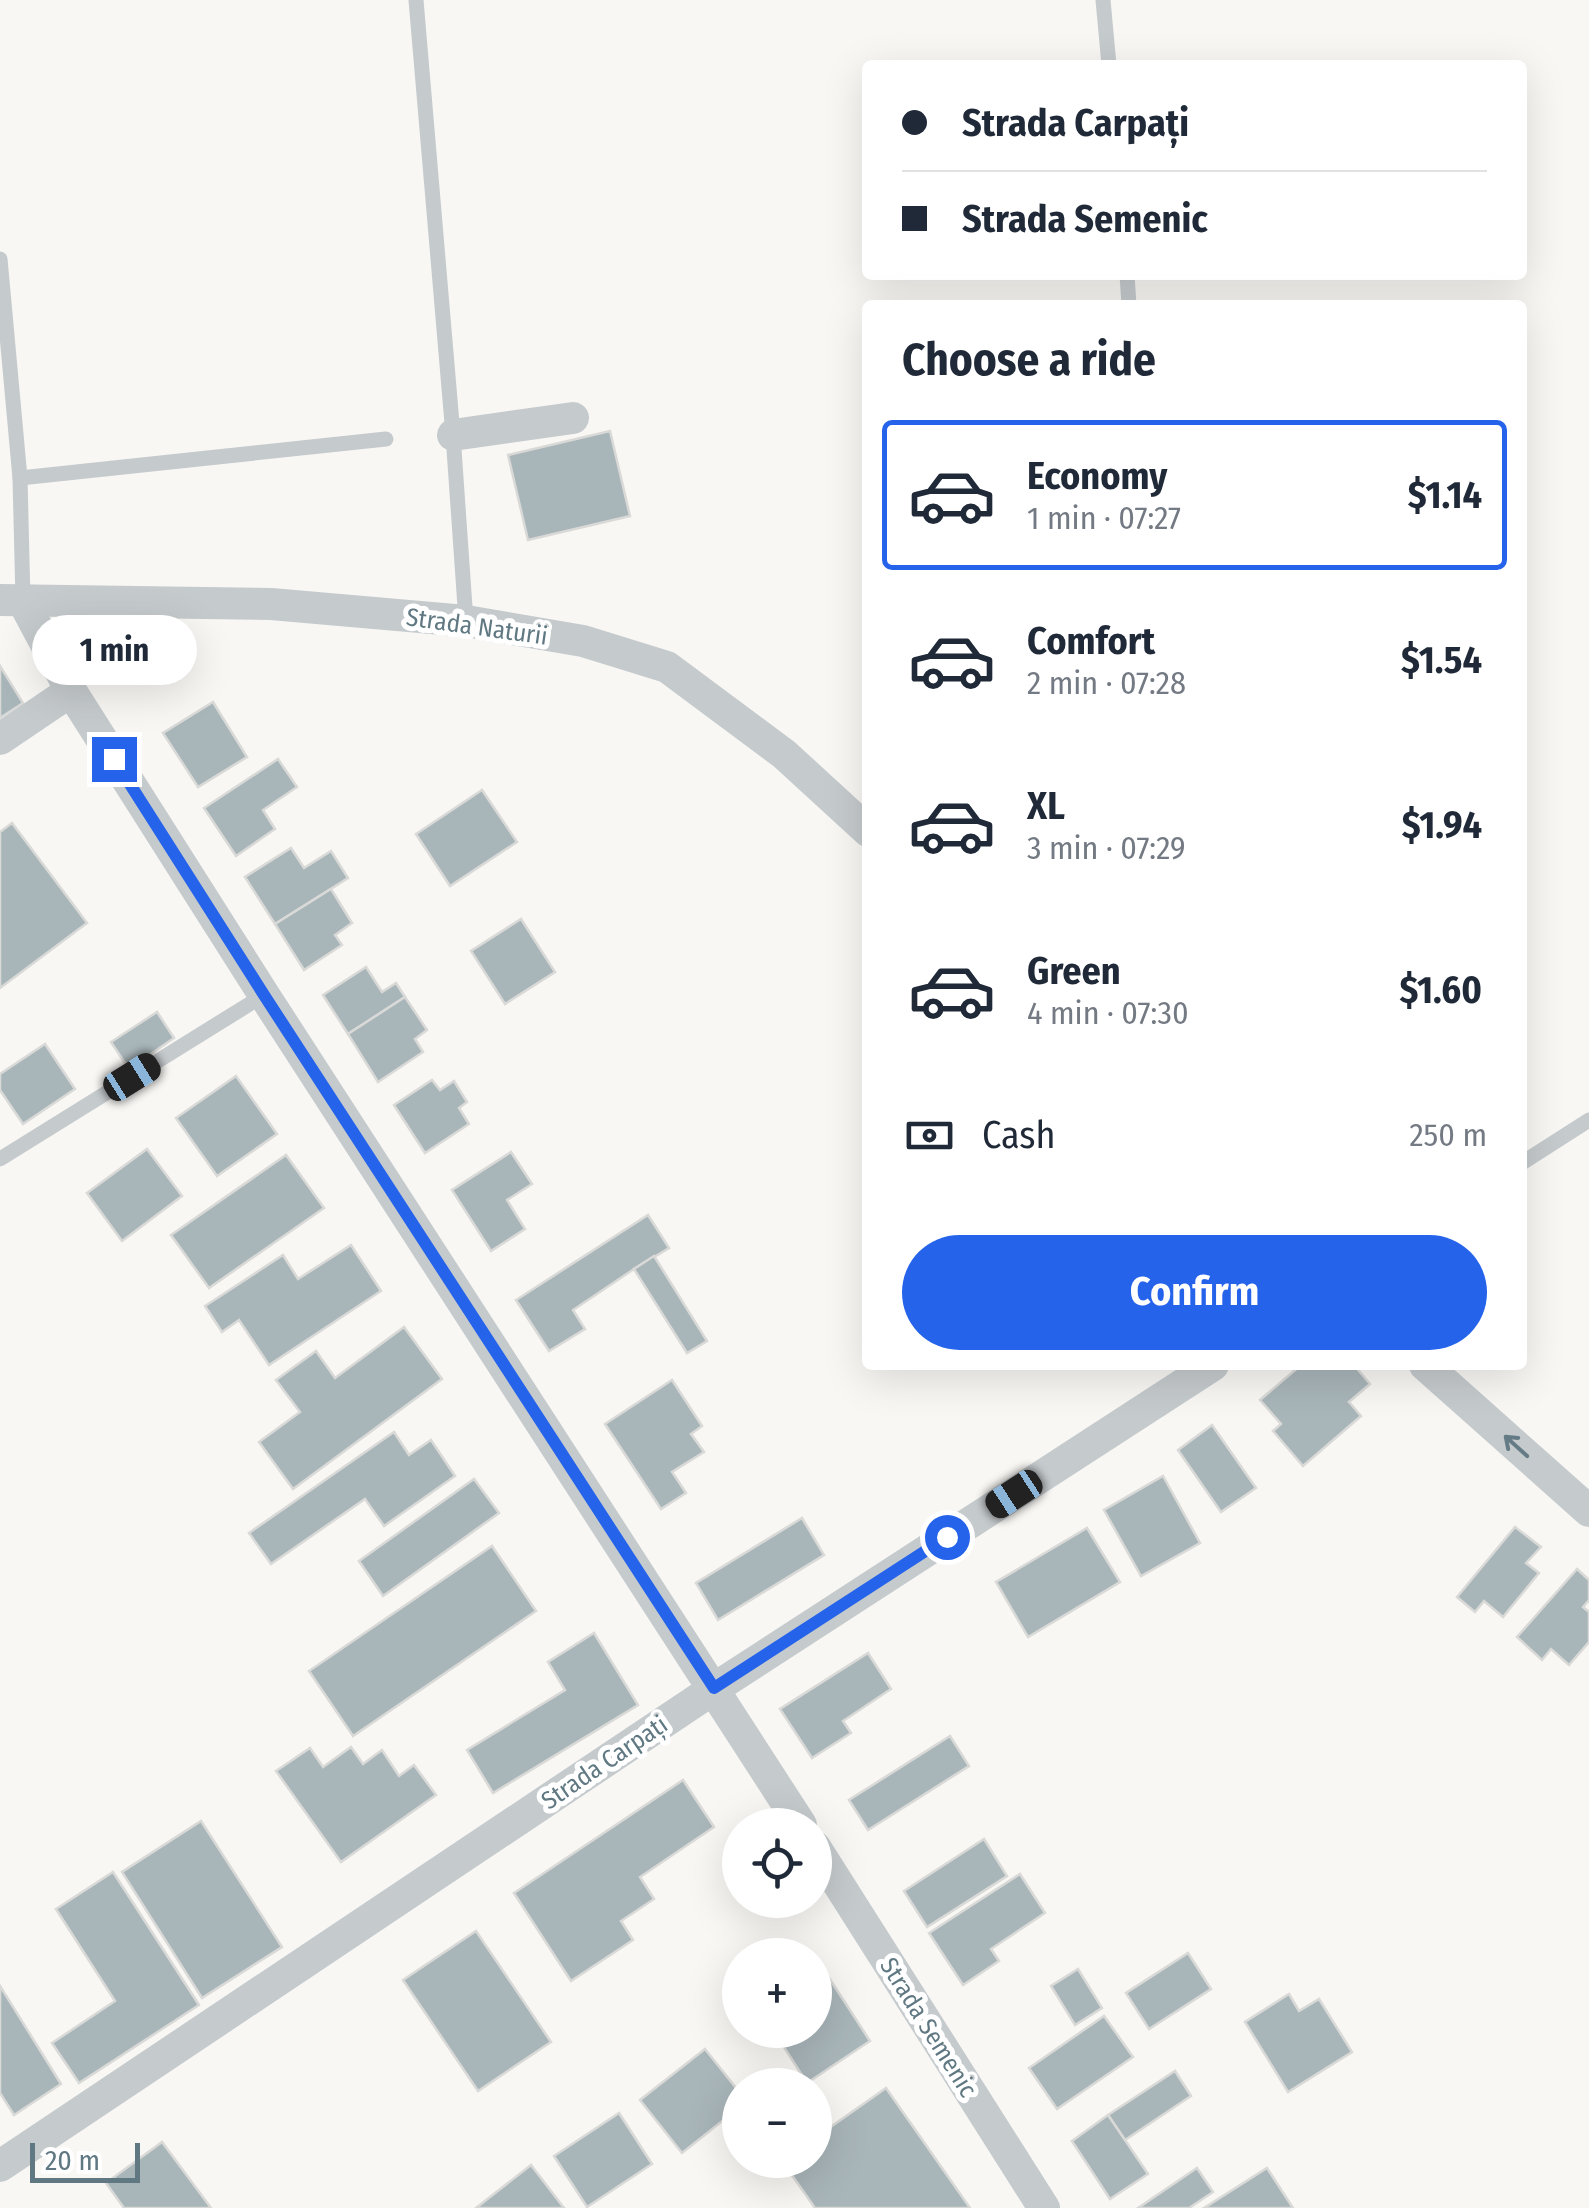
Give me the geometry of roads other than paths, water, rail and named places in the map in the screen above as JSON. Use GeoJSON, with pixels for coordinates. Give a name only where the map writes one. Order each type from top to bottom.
{"type":"FeatureCollection","features":[{"type":"Feature","properties":{"kind":"street"},"geometry":{"type":"LineString","coordinates":[[453,436],[572,418]]}},
{"type":"Feature","properties":{"kind":"street"},"geometry":{"type":"LineString","coordinates":[[12,601],[790,1808]]}},
{"type":"Feature","properties":{"kind":"street","name":"Strada Naturii"},"geometry":{"type":"LineString","coordinates":[[12,601],[271,604],[466,621],[583,641],[667,668],[784,754],[862,826]]}},
{"type":"Feature","properties":{"kind":"street"},"geometry":{"type":"LineString","coordinates":[[0,739],[71,692]]}},
{"type":"Feature","properties":{"kind":"street","name":"Strada Carpați"},"geometry":{"type":"LineString","coordinates":[[0,2166],[714,1688],[1205,1370]]}},
{"type":"Feature","properties":{"kind":"street"},"geometry":{"type":"LineString","coordinates":[[1431,1370],[1589,1511]]}},
{"type":"Feature","properties":{"kind":"street","name":"Strada Semenic"},"geometry":{"type":"LineString","coordinates":[[832,1874],[1044,2208]]}},
{"type":"Feature","properties":{"kind":"lane"},"geometry":{"type":"LineString","coordinates":[[416,0],[466,621]]}},
{"type":"Feature","properties":{"kind":"lane"},"geometry":{"type":"LineString","coordinates":[[1104,0],[1109,60]]}},
{"type":"Feature","properties":{"kind":"lane"},"geometry":{"type":"LineString","coordinates":[[0,260],[20,478],[12,601]]}},
{"type":"Feature","properties":{"kind":"lane"},"geometry":{"type":"LineString","coordinates":[[20,478],[386,439]]}},
{"type":"Feature","properties":{"kind":"lane"},"geometry":{"type":"LineString","coordinates":[[0,1160],[264,995]]}},
{"type":"Feature","properties":{"kind":"lane"},"geometry":{"type":"LineString","coordinates":[[1527,1160],[1589,1120]]}}]}
